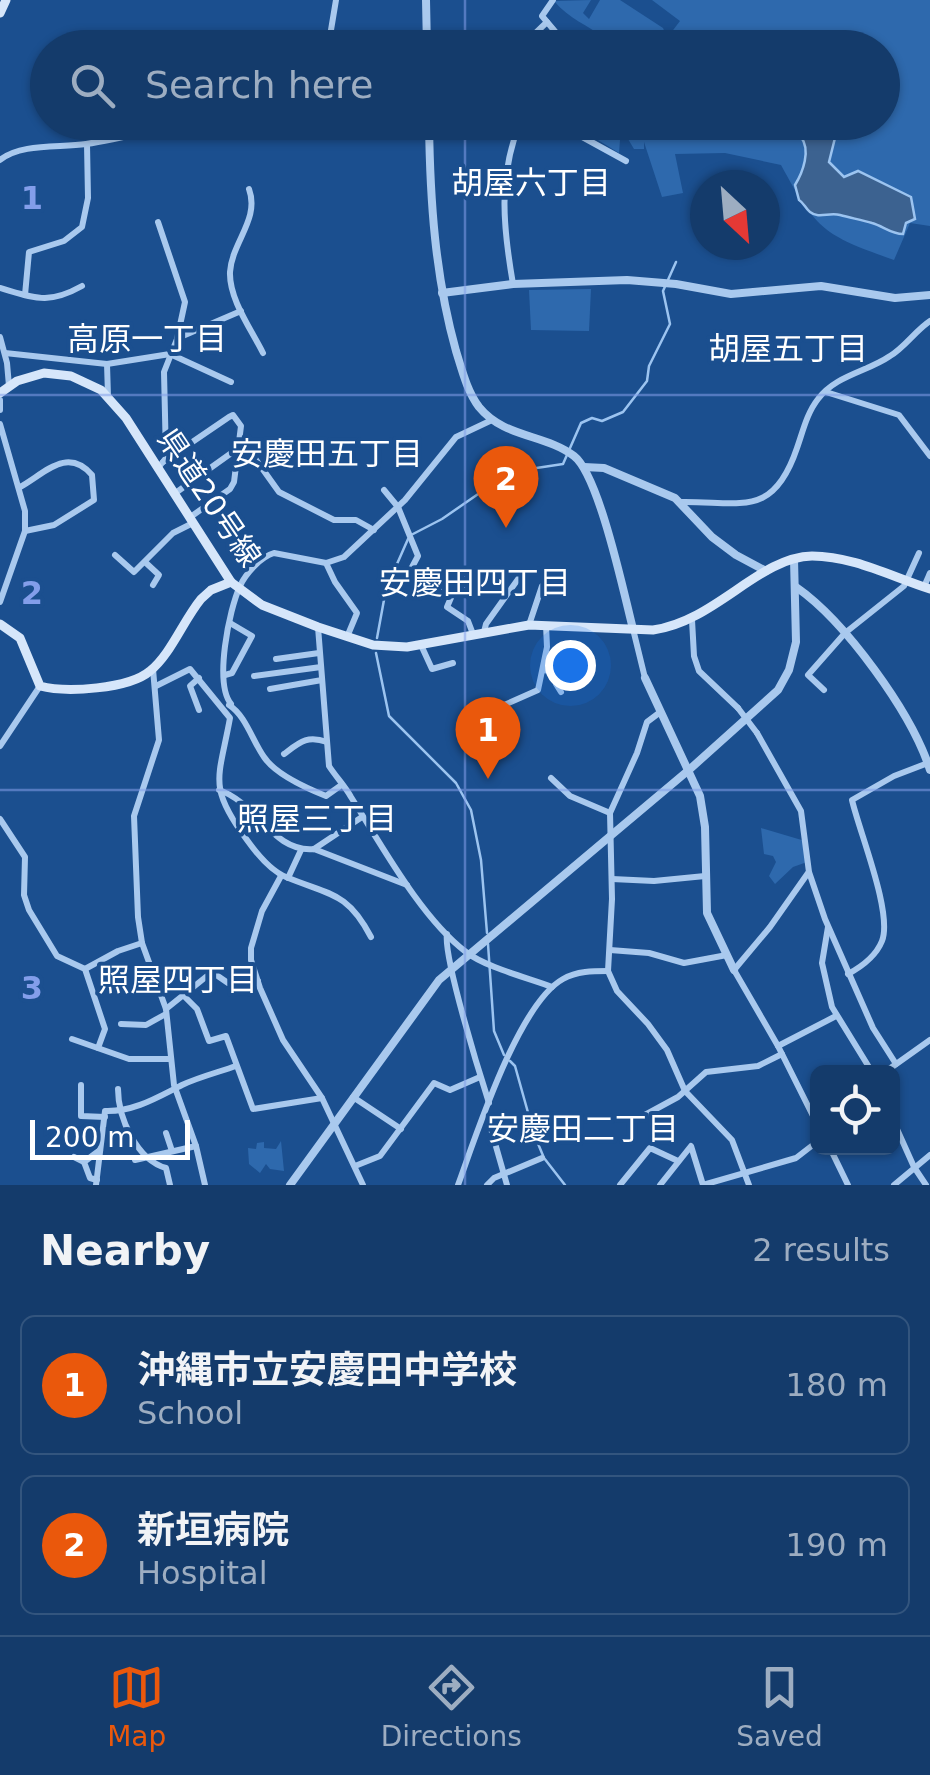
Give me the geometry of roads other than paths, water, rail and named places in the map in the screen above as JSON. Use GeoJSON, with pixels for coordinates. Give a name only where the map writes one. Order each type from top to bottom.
{"type":"FeatureCollection","features":[{"type":"Feature","properties":{"kind":"main road"},"geometry":{"type":"LineString","coordinates":[[0,13],[6,0]]}},
{"type":"Feature","properties":{"kind":"main road","name":"県道20号線"},"geometry":{"type":"LineString","coordinates":[[3,393],[35,374],[63,374],[92,385],[126,418],[235,585],[262,605],[374,645],[421,645],[546,624],[660,629],[692,620],[766,571],[794,559]]}},
{"type":"Feature","properties":{"kind":"main road"},"geometry":{"type":"LineString","coordinates":[[794,559],[812,556],[845,560],[928,589]]}},
{"type":"Feature","properties":{"kind":"main road"},"geometry":{"type":"LineString","coordinates":[[0,624],[20,638],[40,686],[81,689],[128,681],[153,669],[200,599],[211,590],[235,585]]}},
{"type":"Feature","properties":{"kind":"street"},"geometry":{"type":"LineString","coordinates":[[331,30],[336,0]]}},
{"type":"Feature","properties":{"kind":"street"},"geometry":{"type":"LineString","coordinates":[[426,0],[427,30]]}},
{"type":"Feature","properties":{"kind":"street"},"geometry":{"type":"LineString","coordinates":[[553,0],[542,16],[554,30]]}},
{"type":"Feature","properties":{"kind":"street"},"geometry":{"type":"LineString","coordinates":[[538,30],[547,22]]}},
{"type":"Feature","properties":{"kind":"street"},"geometry":{"type":"LineString","coordinates":[[0,160],[33,149],[105,140]]}},
{"type":"Feature","properties":{"kind":"street"},"geometry":{"type":"LineString","coordinates":[[429,140],[431,201],[442,293],[469,390],[492,420],[569,453],[584,467],[614,555],[645,678],[690,769],[704,810],[707,912],[810,1110]]}},
{"type":"Feature","properties":{"kind":"street"},"geometry":{"type":"LineString","coordinates":[[513,140],[505,177],[505,248],[513,284]]}},
{"type":"Feature","properties":{"kind":"street"},"geometry":{"type":"LineString","coordinates":[[589,140],[626,160]]}},
{"type":"Feature","properties":{"kind":"street"},"geometry":{"type":"LineString","coordinates":[[25,295],[29,252],[64,241],[82,227],[88,198],[87,144]]}},
{"type":"Feature","properties":{"kind":"street"},"geometry":{"type":"LineString","coordinates":[[249,189],[252,210],[230,272],[242,311],[262,352]]}},
{"type":"Feature","properties":{"kind":"street"},"geometry":{"type":"LineString","coordinates":[[158,222],[184,293],[178,338],[164,372],[166,458],[160,466]]}},
{"type":"Feature","properties":{"kind":"street"},"geometry":{"type":"LineString","coordinates":[[442,293],[513,284],[604,280],[665,283],[731,294],[821,286],[895,298],[930,295]]}},
{"type":"Feature","properties":{"kind":"street"},"geometry":{"type":"LineString","coordinates":[[0,288],[54,299],[82,286]]}},
{"type":"Feature","properties":{"kind":"street"},"geometry":{"type":"LineString","coordinates":[[178,338],[242,311]]}},
{"type":"Feature","properties":{"kind":"street"},"geometry":{"type":"LineString","coordinates":[[584,467],[604,468],[681,502],[742,504],[775,491],[790,472],[810,411],[825,392],[834,383],[890,356],[930,322]]}},
{"type":"Feature","properties":{"kind":"street"},"geometry":{"type":"LineString","coordinates":[[0,338],[5,353],[0,410]]}},
{"type":"Feature","properties":{"kind":"street"},"geometry":{"type":"LineString","coordinates":[[5,353],[107,364],[170,354],[231,382]]}},
{"type":"Feature","properties":{"kind":"street"},"geometry":{"type":"LineString","coordinates":[[107,364],[108,397]]}},
{"type":"Feature","properties":{"kind":"street"},"geometry":{"type":"LineString","coordinates":[[825,392],[899,416],[930,456]]}},
{"type":"Feature","properties":{"kind":"street"},"geometry":{"type":"LineString","coordinates":[[115,555],[134,572],[173,533],[230,489],[240,426],[233,415],[160,466]]}},
{"type":"Feature","properties":{"kind":"street"},"geometry":{"type":"LineString","coordinates":[[371,937],[356,911],[334,894],[284,877],[252,848],[220,798],[224,740],[230,721],[223,653],[235,585],[268,554],[326,563],[352,552],[422,481],[448,444],[474,426],[492,420]]}},
{"type":"Feature","properties":{"kind":"street"},"geometry":{"type":"LineString","coordinates":[[0,424],[25,511],[24,531],[0,602]]}},
{"type":"Feature","properties":{"kind":"street"},"geometry":{"type":"LineString","coordinates":[[173,494],[238,450]]}},
{"type":"Feature","properties":{"kind":"street"},"geometry":{"type":"LineString","coordinates":[[238,450],[254,458],[280,492],[334,520],[356,520],[374,530]]}},
{"type":"Feature","properties":{"kind":"street"},"geometry":{"type":"LineString","coordinates":[[20,488],[57,462],[78,464],[92,475],[94,500],[54,526],[24,531]]}},
{"type":"Feature","properties":{"kind":"street"},"geometry":{"type":"LineString","coordinates":[[384,490],[398,507],[418,556],[411,570],[453,593],[446,606],[478,634],[521,575]]}},
{"type":"Feature","properties":{"kind":"street"},"geometry":{"type":"LineString","coordinates":[[681,502],[712,536],[766,571]]}},
{"type":"Feature","properties":{"kind":"street"},"geometry":{"type":"LineString","coordinates":[[824,690],[808,675],[845,633],[907,581],[919,553]]}},
{"type":"Feature","properties":{"kind":"street"},"geometry":{"type":"LineString","coordinates":[[290,1185],[428,993],[762,707],[784,680],[796,642],[794,559]]}},
{"type":"Feature","properties":{"kind":"street"},"geometry":{"type":"LineString","coordinates":[[145,562],[159,574],[153,585]]}},
{"type":"Feature","properties":{"kind":"street"},"geometry":{"type":"LineString","coordinates":[[326,563],[334,582],[357,613],[347,637]]}},
{"type":"Feature","properties":{"kind":"street"},"geometry":{"type":"LineString","coordinates":[[928,589],[930,573]]}},
{"type":"Feature","properties":{"kind":"street"},"geometry":{"type":"LineString","coordinates":[[529,625],[542,586]]}},
{"type":"Feature","properties":{"kind":"street"},"geometry":{"type":"LineString","coordinates":[[796,587],[845,633],[908,721],[929,766],[894,776],[852,800],[876,880],[884,932],[871,957],[848,974]]}},
{"type":"Feature","properties":{"kind":"street"},"geometry":{"type":"LineString","coordinates":[[692,620],[699,671],[738,708],[801,811],[809,872],[873,1028],[896,1064],[930,1040]]}},
{"type":"Feature","properties":{"kind":"street"},"geometry":{"type":"LineString","coordinates":[[225,675],[232,672],[252,636],[230,624]]}},
{"type":"Feature","properties":{"kind":"street"},"geometry":{"type":"LineString","coordinates":[[502,706],[538,690],[546,624]]}},
{"type":"Feature","properties":{"kind":"street"},"geometry":{"type":"LineString","coordinates":[[318,627],[329,766],[340,786],[350,792],[362,817],[408,885],[447,934],[474,956],[552,987]]}},
{"type":"Feature","properties":{"kind":"street"},"geometry":{"type":"LineString","coordinates":[[421,645],[432,669],[453,663]]}},
{"type":"Feature","properties":{"kind":"street"},"geometry":{"type":"LineString","coordinates":[[276,660],[320,653]]}},
{"type":"Feature","properties":{"kind":"street"},"geometry":{"type":"LineString","coordinates":[[254,676],[321,667]]}},
{"type":"Feature","properties":{"kind":"street"},"geometry":{"type":"LineString","coordinates":[[156,686],[190,668],[246,722],[263,756],[276,769],[326,796],[340,786]]}},
{"type":"Feature","properties":{"kind":"street"},"geometry":{"type":"LineString","coordinates":[[153,669],[160,740],[134,816],[138,917],[142,943],[165,1012],[176,1089],[196,1146],[204,1185]]}},
{"type":"Feature","properties":{"kind":"street"},"geometry":{"type":"LineString","coordinates":[[543,670],[557,672],[556,684],[561,692]]}},
{"type":"Feature","properties":{"kind":"street"},"geometry":{"type":"LineString","coordinates":[[199,678],[190,686],[199,710]]}},
{"type":"Feature","properties":{"kind":"street"},"geometry":{"type":"LineString","coordinates":[[270,689],[322,680]]}},
{"type":"Feature","properties":{"kind":"street"},"geometry":{"type":"LineString","coordinates":[[0,746],[40,686]]}},
{"type":"Feature","properties":{"kind":"street"},"geometry":{"type":"LineString","coordinates":[[659,713],[647,722],[610,813],[608,971],[616,990],[667,1050],[685,1090],[724,1129],[749,1185]]}},
{"type":"Feature","properties":{"kind":"street"},"geometry":{"type":"LineString","coordinates":[[284,754],[303,739],[312,737],[327,742]]}},
{"type":"Feature","properties":{"kind":"street"},"geometry":{"type":"LineString","coordinates":[[550,778],[570,796],[610,813]]}},
{"type":"Feature","properties":{"kind":"street"},"geometry":{"type":"LineString","coordinates":[[220,790],[241,801],[276,836],[301,850],[314,849],[408,885]]}},
{"type":"Feature","properties":{"kind":"street"},"geometry":{"type":"LineString","coordinates":[[314,849],[362,817]]}},
{"type":"Feature","properties":{"kind":"street"},"geometry":{"type":"LineString","coordinates":[[0,819],[25,857],[24,895],[30,910],[57,956],[85,969],[105,1028],[98,1048]]}},
{"type":"Feature","properties":{"kind":"street"},"geometry":{"type":"LineString","coordinates":[[301,850],[265,905],[251,960],[283,1040],[322,1098],[363,1185]]}},
{"type":"Feature","properties":{"kind":"street"},"geometry":{"type":"LineString","coordinates":[[734,970],[809,872]]}},
{"type":"Feature","properties":{"kind":"street"},"geometry":{"type":"LineString","coordinates":[[612,879],[654,881],[705,876]]}},
{"type":"Feature","properties":{"kind":"street"},"geometry":{"type":"LineString","coordinates":[[828,926],[822,962],[836,1016],[868,1065]]}},
{"type":"Feature","properties":{"kind":"street"},"geometry":{"type":"LineString","coordinates":[[447,934],[452,970],[489,1104]]}},
{"type":"Feature","properties":{"kind":"street"},"geometry":{"type":"LineString","coordinates":[[85,969],[142,943]]}},
{"type":"Feature","properties":{"kind":"street"},"geometry":{"type":"LineString","coordinates":[[610,950],[649,953],[684,962],[726,955]]}},
{"type":"Feature","properties":{"kind":"street"},"geometry":{"type":"LineString","coordinates":[[121,1024],[146,1025],[202,976],[215,971],[228,982],[258,981]]}},
{"type":"Feature","properties":{"kind":"street"},"geometry":{"type":"LineString","coordinates":[[458,1185],[500,1077],[533,1010],[552,987],[576,974],[608,971]]}},
{"type":"Feature","properties":{"kind":"street"},"geometry":{"type":"LineString","coordinates":[[183,996],[197,1009],[209,1041],[226,1036],[252,1110],[322,1098]]}},
{"type":"Feature","properties":{"kind":"street"},"geometry":{"type":"LineString","coordinates":[[643,1116],[706,1072],[758,1066],[836,1016]]}},
{"type":"Feature","properties":{"kind":"street"},"geometry":{"type":"LineString","coordinates":[[72,1040],[129,1058],[170,1059]]}},
{"type":"Feature","properties":{"kind":"street"},"geometry":{"type":"LineString","coordinates":[[922,1046],[930,1056]]}},
{"type":"Feature","properties":{"kind":"street"},"geometry":{"type":"LineString","coordinates":[[74,1157],[84,1162],[90,1178],[97,1183],[105,1111],[152,1101],[236,1066]]}},
{"type":"Feature","properties":{"kind":"street"},"geometry":{"type":"LineString","coordinates":[[355,1166],[380,1156],[434,1082],[450,1090],[480,1076]]}},
{"type":"Feature","properties":{"kind":"street"},"geometry":{"type":"LineString","coordinates":[[81,1085],[81,1116],[105,1117]]}},
{"type":"Feature","properties":{"kind":"street"},"geometry":{"type":"LineString","coordinates":[[118,1090],[125,1126],[156,1166],[166,1168],[170,1185]]}},
{"type":"Feature","properties":{"kind":"street"},"geometry":{"type":"LineString","coordinates":[[353,1097],[400,1129]]}},
{"type":"Feature","properties":{"kind":"street"},"geometry":{"type":"LineString","coordinates":[[492,1129],[506,1185]]}},
{"type":"Feature","properties":{"kind":"street"},"geometry":{"type":"LineString","coordinates":[[166,1133],[172,1151]]}},
{"type":"Feature","properties":{"kind":"street"},"geometry":{"type":"LineString","coordinates":[[900,1136],[926,1185]]}},
{"type":"Feature","properties":{"kind":"street"},"geometry":{"type":"LineString","coordinates":[[135,1160],[196,1146]]}},
{"type":"Feature","properties":{"kind":"street"},"geometry":{"type":"LineString","coordinates":[[660,1185],[690,1146],[702,1185],[796,1158],[810,1148]]}},
{"type":"Feature","properties":{"kind":"street"},"geometry":{"type":"LineString","coordinates":[[620,1185],[650,1148],[678,1161]]}},
{"type":"Feature","properties":{"kind":"street"},"geometry":{"type":"LineString","coordinates":[[84,1162],[101,1149]]}},
{"type":"Feature","properties":{"kind":"street"},"geometry":{"type":"LineString","coordinates":[[833,1155],[848,1185]]}},
{"type":"Feature","properties":{"kind":"street"},"geometry":{"type":"LineString","coordinates":[[894,1185],[930,1155]]}},
{"type":"Feature","properties":{"kind":"street"},"geometry":{"type":"LineString","coordinates":[[487,1185],[542,1158]]}},
{"type":"Feature","properties":{"kind":"waterway"},"geometry":{"type":"LineString","coordinates":[[413,534],[510,472],[563,464],[581,423],[592,418],[602,421],[623,412],[647,381],[649,366],[670,324],[663,291],[676,262]]}},
{"type":"Feature","properties":{"kind":"waterway"},"geometry":{"type":"LineString","coordinates":[[377,638],[386,589],[408,539]]}},
{"type":"Feature","properties":{"kind":"waterway"},"geometry":{"type":"LineString","coordinates":[[376,653],[389,716],[456,783],[471,810],[481,860],[487,933]]}},
{"type":"Feature","properties":{"kind":"waterway"},"geometry":{"type":"LineString","coordinates":[[488,944],[494,1031],[504,1055]]}},
{"type":"Feature","properties":{"kind":"waterway"},"geometry":{"type":"LineString","coordinates":[[510,1061],[515,1066],[544,1158],[565,1185]]}},
{"type":"Feature","properties":{"kind":"place","name":"新垣病院"},"geometry":{"type":"Point","coordinates":[506,528]}},
{"type":"Feature","properties":{"kind":"place","name":"沖縄市立安慶田中学校"},"geometry":{"type":"Point","coordinates":[488,779]}},
{"type":"Feature","properties":{"kind":"district","name":"胡屋六丁目"},"geometry":{"type":"Point","coordinates":[531,183]}},
{"type":"Feature","properties":{"kind":"district","name":"高原一丁目"},"geometry":{"type":"Point","coordinates":[147,339]}},
{"type":"Feature","properties":{"kind":"district","name":"胡屋五丁目"},"geometry":{"type":"Point","coordinates":[788,349]}},
{"type":"Feature","properties":{"kind":"district","name":"安慶田五丁目"},"geometry":{"type":"Point","coordinates":[327,454]}},
{"type":"Feature","properties":{"kind":"district","name":"安慶田四丁目"},"geometry":{"type":"Point","coordinates":[475,583]}},
{"type":"Feature","properties":{"kind":"district","name":"照屋三丁目"},"geometry":{"type":"Point","coordinates":[317,819]}},
{"type":"Feature","properties":{"kind":"district","name":"照屋四丁目"},"geometry":{"type":"Point","coordinates":[178,980]}},
{"type":"Feature","properties":{"kind":"district","name":"安慶田二丁目"},"geometry":{"type":"Point","coordinates":[583,1129]}}]}
